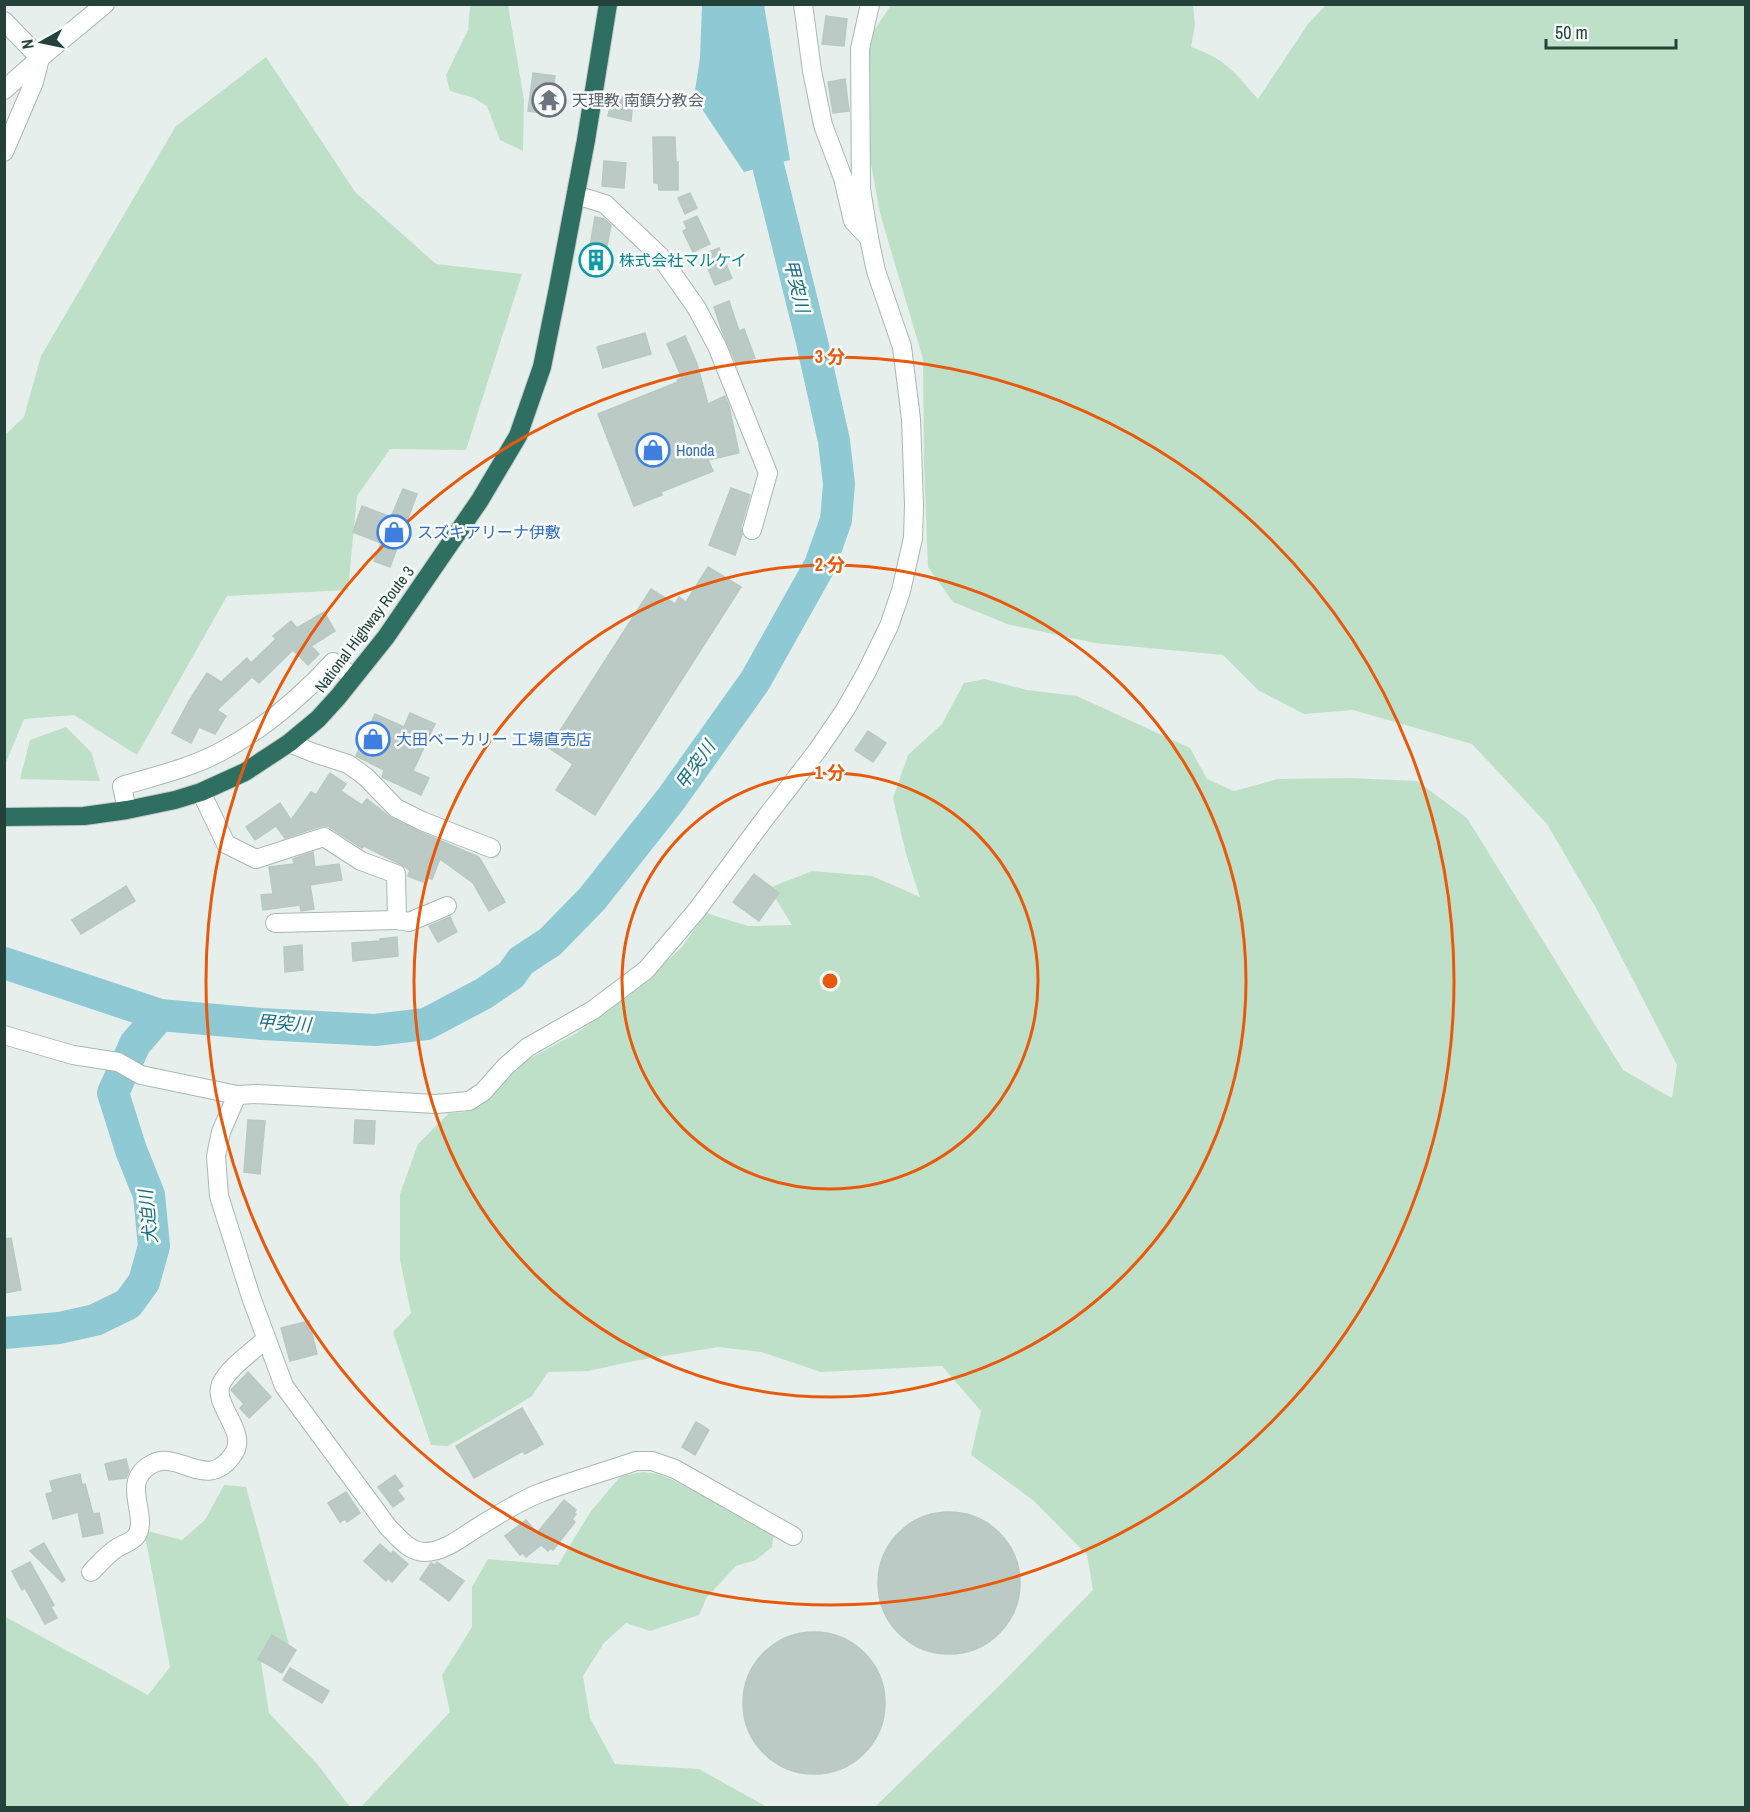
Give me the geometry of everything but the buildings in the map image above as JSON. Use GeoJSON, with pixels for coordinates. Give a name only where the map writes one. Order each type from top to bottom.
{"type":"FeatureCollection","features":[{"type":"Feature","properties":{"kind":"highway","name":"National Highway Route 3"},"geometry":{"type":"LineString","coordinates":[[4,817],[84,816],[127,810],[201,792],[245,772],[289,743],[318,719],[386,636],[480,500],[518,436],[542,367],[576,195],[609,4]]}},
{"type":"Feature","properties":{"kind":"street"},"geometry":{"type":"LineString","coordinates":[[4,90],[105,4]]}},
{"type":"Feature","properties":{"kind":"street"},"geometry":{"type":"LineString","coordinates":[[803,4],[812,71],[823,125],[843,178],[854,221],[869,238]]}},
{"type":"Feature","properties":{"kind":"street"},"geometry":{"type":"LineString","coordinates":[[4,1035],[73,1055],[118,1062],[141,1075],[237,1095],[412,1104],[469,1101],[483,1092],[506,1066],[528,1047],[592,1010],[646,970],[697,910],[817,751],[867,673],[889,626],[901,591],[913,538],[914,469],[908,380],[902,347],[876,271],[861,189],[860,49],[870,4]]}},
{"type":"Feature","properties":{"kind":"street"},"geometry":{"type":"LineString","coordinates":[[4,21],[40,58]]}},
{"type":"Feature","properties":{"kind":"street"},"geometry":{"type":"LineString","coordinates":[[4,152],[34,82],[40,58]]}},
{"type":"Feature","properties":{"kind":"street"},"geometry":{"type":"LineString","coordinates":[[576,195],[605,204],[660,256],[696,307],[717,346],[768,473],[752,530]]}},
{"type":"Feature","properties":{"kind":"street"},"geometry":{"type":"LineString","coordinates":[[127,810],[122,786],[178,770],[220,752],[264,726],[306,691],[333,662],[353,677]]}},
{"type":"Feature","properties":{"kind":"street"},"geometry":{"type":"LineString","coordinates":[[289,743],[348,764],[366,777],[396,808],[422,821],[491,848]]}},
{"type":"Feature","properties":{"kind":"street"},"geometry":{"type":"LineString","coordinates":[[201,792],[226,844],[256,859],[324,837],[361,861],[396,874],[397,920]]}},
{"type":"Feature","properties":{"kind":"street"},"geometry":{"type":"LineString","coordinates":[[275,923],[397,920],[409,922],[447,906]]}},
{"type":"Feature","properties":{"kind":"street"},"geometry":{"type":"LineString","coordinates":[[237,1095],[221,1132],[216,1156],[219,1196],[250,1297],[266,1340],[284,1386],[388,1527],[404,1543],[415,1551],[426,1552],[439,1549],[507,1509],[539,1494],[636,1461],[652,1461],[675,1469],[793,1536]]}},
{"type":"Feature","properties":{"kind":"street"},"geometry":{"type":"LineString","coordinates":[[91,1572],[116,1548],[128,1543],[136,1535],[140,1524],[135,1494],[137,1482],[153,1463],[164,1461],[182,1464],[195,1470],[209,1471],[228,1462],[237,1450],[237,1437],[220,1395],[220,1387],[228,1373],[266,1340]]}},
{"type":"Feature","properties":{"kind":"green space"},"geometry":{"type":"Polygon","coordinates":[[[470,5],[508,5],[524,100],[523,151],[500,140],[487,106],[474,98],[450,91],[446,75],[468,30],[470,5]]]}},
{"type":"Feature","properties":{"kind":"green space"},"geometry":{"type":"Polygon","coordinates":[[[891,5],[1193,5],[1195,24],[1191,47],[1221,62],[1258,99],[1308,24],[1326,5],[1745,5],[1745,1807],[875,1807],[1093,1590],[1087,1555],[1033,1500],[971,1455],[981,1411],[942,1366],[821,1372],[761,1352],[718,1347],[588,1371],[548,1372],[532,1396],[448,1446],[431,1445],[393,1332],[411,1313],[400,1259],[400,1194],[418,1144],[449,1113],[465,1112],[487,1098],[527,1060],[575,1034],[627,997],[682,947],[706,913],[748,926],[792,925],[769,888],[812,871],[872,876],[920,897],[906,854],[893,798],[908,755],[942,724],[964,683],[985,679],[1027,690],[1077,696],[1190,748],[1207,779],[1234,791],[1278,779],[1349,778],[1417,781],[1467,818],[1623,1070],[1672,1098],[1677,1065],[1596,908],[1547,824],[1472,744],[1353,710],[1304,714],[1258,690],[1223,655],[1095,643],[1007,624],[953,602],[928,567],[923,359],[880,213],[866,137],[857,68],[873,32],[891,5]]]}},
{"type":"Feature","properties":{"kind":"green space"},"geometry":{"type":"Polygon","coordinates":[[[266,57],[355,192],[436,264],[522,274],[466,450],[390,449],[357,496],[348,590],[227,596],[137,755],[74,715],[24,719],[5,765],[5,435],[24,417],[41,356],[176,126],[266,57]]]}},
{"type":"Feature","properties":{"kind":"green space"},"geometry":{"type":"Polygon","coordinates":[[[66,727],[91,752],[100,781],[20,779],[30,740],[66,727]]]}},
{"type":"Feature","properties":{"kind":"green space"},"geometry":{"type":"Polygon","coordinates":[[[643,1472],[658,1474],[673,1480],[774,1532],[772,1547],[756,1560],[736,1566],[707,1597],[699,1615],[650,1631],[626,1623],[604,1643],[583,1676],[590,1718],[615,1764],[699,1769],[767,1807],[360,1808],[450,1712],[442,1675],[472,1627],[472,1587],[488,1559],[558,1565],[591,1511],[621,1476],[643,1472]]]}},
{"type":"Feature","properties":{"kind":"green space"},"geometry":{"type":"Polygon","coordinates":[[[224,1485],[246,1487],[291,1652],[260,1655],[269,1713],[318,1765],[350,1807],[5,1807],[4,1616],[148,1695],[170,1667],[144,1530],[182,1540],[205,1520],[224,1485]]]}},
{"type":"Feature","properties":{"kind":"water"},"geometry":{"type":"Polygon","coordinates":[[[702,5],[764,5],[790,160],[744,172],[694,97],[700,58],[702,5]]]}},
{"type":"Feature","properties":{"kind":"waterway","name":"甲突川"},"geometry":{"type":"LineString","coordinates":[[4,963],[160,1015],[262,1024],[375,1030],[426,1024],[483,994],[511,975],[521,961],[550,942],[592,899],[671,799],[755,681],[820,565],[836,520],[839,484],[834,441],[758,125]]}},
{"type":"Feature","properties":{"kind":"waterway","name":"犬迫川"},"geometry":{"type":"LineString","coordinates":[[4,1333],[59,1328],[95,1320],[128,1304],[144,1282],[154,1246],[149,1195],[131,1150],[113,1093],[135,1044],[160,1015]]}},
{"type":"Feature","properties":{"kind":"place","name":"天理教 南鎮分教会"},"geometry":{"type":"Point","coordinates":[549,100]}},
{"type":"Feature","properties":{"kind":"place","name":"株式会社マルケイ"},"geometry":{"type":"Point","coordinates":[596,260]}},
{"type":"Feature","properties":{"kind":"place","name":"Honda"},"geometry":{"type":"Point","coordinates":[653,450]}},
{"type":"Feature","properties":{"kind":"place","name":"スズキアリーナ伊敷"},"geometry":{"type":"Point","coordinates":[394,532]}},
{"type":"Feature","properties":{"kind":"place","name":"大田ベーカリー 工場直売店"},"geometry":{"type":"Point","coordinates":[373,739]}}]}
